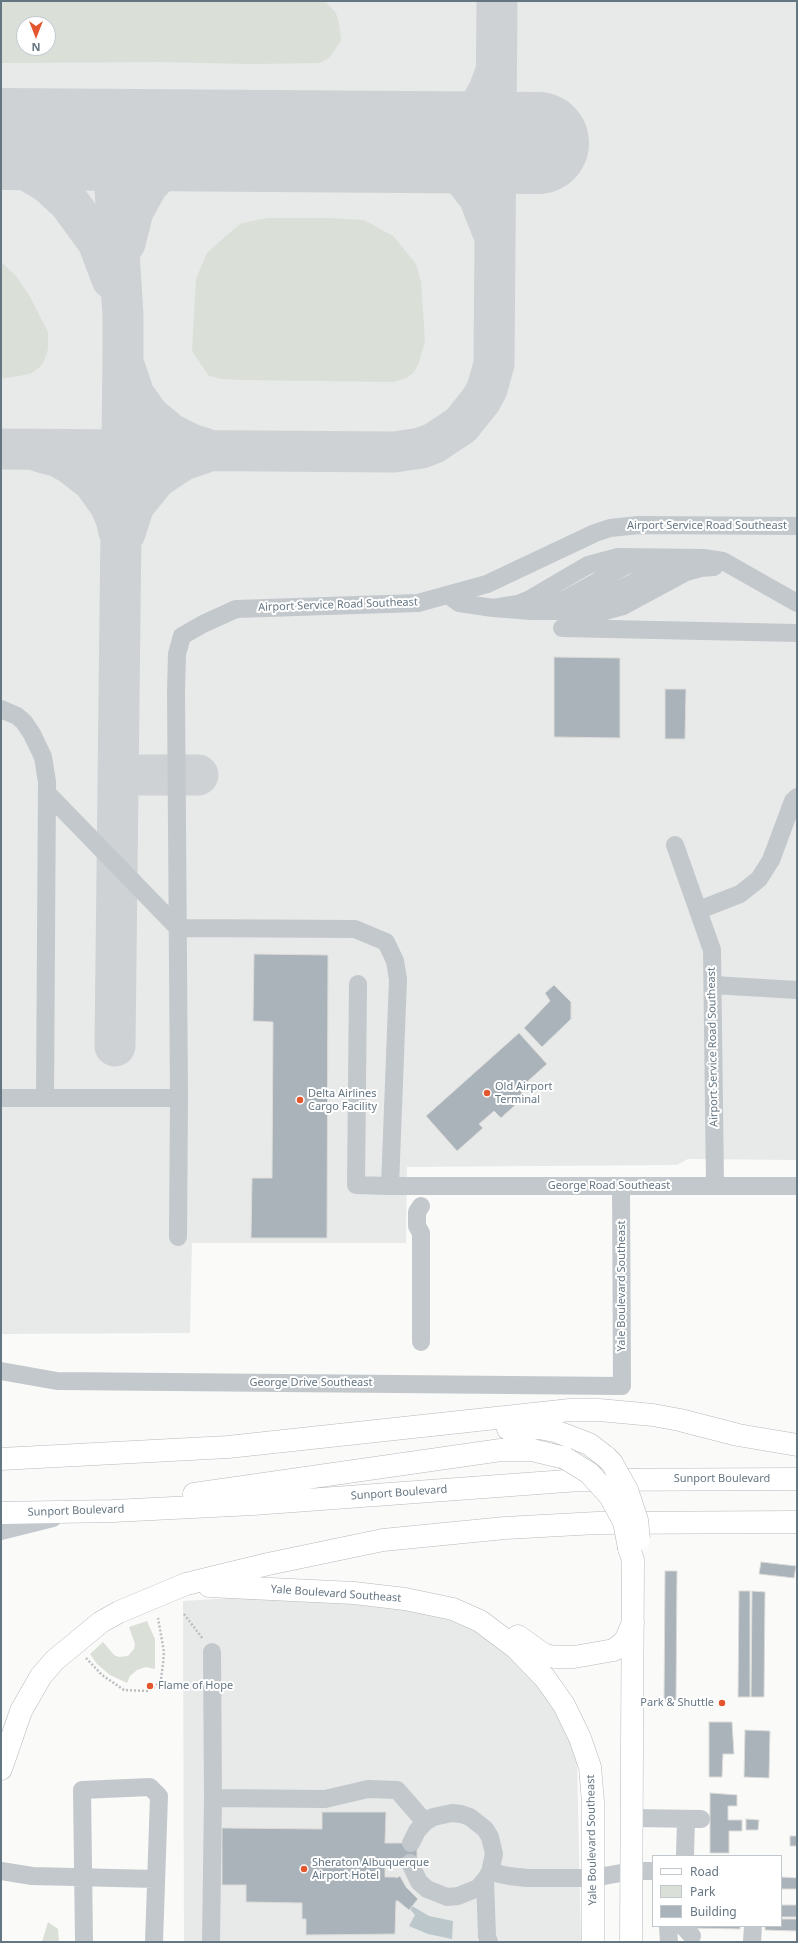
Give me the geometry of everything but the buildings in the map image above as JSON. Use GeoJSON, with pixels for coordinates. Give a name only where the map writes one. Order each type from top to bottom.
{"type":"FeatureCollection","features":[{"type":"Feature","properties":{"kind":"main road"},"geometry":{"type":"LineString","coordinates":[[1,1459],[228,1447],[570,1410],[626,1412],[680,1420],[738,1435],[797,1445]]}},
{"type":"Feature","properties":{"kind":"main road"},"geometry":{"type":"LineString","coordinates":[[481,1420],[492,1426],[500,1428],[540,1428],[555,1431],[589,1444],[612,1463],[627,1490],[633,1505],[637,1520],[634,1552],[632,1818],[642,1871],[631,1942]]}},
{"type":"Feature","properties":{"kind":"main road"},"geometry":{"type":"LineString","coordinates":[[105,1511],[164,1498],[501,1450],[532,1450],[565,1458],[589,1474],[610,1496],[624,1522],[634,1552]]}},
{"type":"Feature","properties":{"kind":"main road","name":"Sunport Boulevard"},"geometry":{"type":"LineString","coordinates":[[1,1513],[105,1511],[261,1503],[580,1480],[797,1479]]}},
{"type":"Feature","properties":{"kind":"main road"},"geometry":{"type":"LineString","coordinates":[[1,1769],[21,1710],[41,1676],[55,1660],[102,1622],[119,1612],[186,1584],[268,1564],[382,1540],[505,1528],[597,1523],[797,1522]]}},
{"type":"Feature","properties":{"kind":"main road","name":"Yale Boulevard Southeast"},"geometry":{"type":"LineString","coordinates":[[186,1584],[354,1593],[405,1599],[453,1609],[480,1621],[516,1648],[545,1678],[564,1705],[580,1738],[590,1767],[593,1802],[593,1942]]}},
{"type":"Feature","properties":{"kind":"main road"},"geometry":{"type":"LineString","coordinates":[[480,1621],[496,1624],[511,1631],[543,1654],[564,1658],[614,1650],[625,1641],[633,1623]]}},
{"type":"Feature","properties":{"kind":"street","name":"Airport Service Road Southeast"},"geometry":{"type":"LineString","coordinates":[[178,1237],[179,1098],[177,654],[182,636],[203,624],[236,609],[418,603],[487,584],[595,533],[610,528],[639,525],[797,526]]}},
{"type":"Feature","properties":{"kind":"street"},"geometry":{"type":"LineString","coordinates":[[493,608],[518,604],[530,599],[588,565],[618,557],[703,558],[723,561],[797,603]]}},
{"type":"Feature","properties":{"kind":"street"},"geometry":{"type":"LineString","coordinates":[[532,611],[566,599],[625,566],[653,558]]}},
{"type":"Feature","properties":{"kind":"street"},"geometry":{"type":"LineString","coordinates":[[571,611],[608,597],[665,567],[703,558]]}},
{"type":"Feature","properties":{"kind":"street"},"geometry":{"type":"LineString","coordinates":[[448,595],[459,603],[493,608],[532,611],[605,611],[623,606],[686,572],[701,568],[722,567],[739,569]]}},
{"type":"Feature","properties":{"kind":"street"},"geometry":{"type":"LineString","coordinates":[[562,628],[797,633]]}},
{"type":"Feature","properties":{"kind":"street"},"geometry":{"type":"LineString","coordinates":[[1,710],[17,716],[24,722],[32,734],[43,757],[47,793],[46,1098]]}},
{"type":"Feature","properties":{"kind":"street"},"geometry":{"type":"LineString","coordinates":[[47,793],[178,928],[355,929],[386,942],[395,961],[398,979],[390,1186]]}},
{"type":"Feature","properties":{"kind":"street"},"geometry":{"type":"LineString","coordinates":[[699,910],[740,894],[759,879],[771,860],[795,806]]}},
{"type":"Feature","properties":{"kind":"street","name":"Airport Service Road Southeast"},"geometry":{"type":"LineString","coordinates":[[675,845],[712,950],[715,1186]]}},
{"type":"Feature","properties":{"kind":"street","name":"George Road Southeast"},"geometry":{"type":"LineString","coordinates":[[358,984],[356,1186],[797,1186]]}},
{"type":"Feature","properties":{"kind":"street"},"geometry":{"type":"LineString","coordinates":[[713,985],[797,990]]}},
{"type":"Feature","properties":{"kind":"street"},"geometry":{"type":"LineString","coordinates":[[1,1098],[179,1098]]}},
{"type":"Feature","properties":{"kind":"street"},"geometry":{"type":"LineString","coordinates":[[421,1186],[421,1206],[417,1212],[417,1226],[421,1233],[421,1342]]}},
{"type":"Feature","properties":{"kind":"street","name":"Yale Boulevard Southeast"},"geometry":{"type":"LineString","coordinates":[[622,1186],[622,1386]]}},
{"type":"Feature","properties":{"kind":"street","name":"George Drive Southeast"},"geometry":{"type":"LineString","coordinates":[[1,1372],[57,1381],[622,1386]]}},
{"type":"Feature","properties":{"kind":"street"},"geometry":{"type":"LineString","coordinates":[[1,1531],[48,1519],[105,1511]]}},
{"type":"Feature","properties":{"kind":"street"},"geometry":{"type":"LineString","coordinates":[[207,1646],[213,1798],[211,1942]]}},
{"type":"Feature","properties":{"kind":"street"},"geometry":{"type":"LineString","coordinates":[[84,1942],[82,1790],[150,1787],[159,1796],[154,1942]]}},
{"type":"Feature","properties":{"kind":"street"},"geometry":{"type":"LineString","coordinates":[[213,1798],[325,1799],[368,1789],[397,1790],[425,1822]]}},
{"type":"Feature","properties":{"kind":"street"},"geometry":{"type":"LineString","coordinates":[[411,1843],[417,1831],[425,1822],[433,1817],[452,1813],[470,1817],[485,1829],[493,1846],[494,1854],[488,1876],[487,1936],[489,1942]]}},
{"type":"Feature","properties":{"kind":"street"},"geometry":{"type":"LineString","coordinates":[[632,1818],[694,1818],[685,1855]]}},
{"type":"Feature","properties":{"kind":"street"},"geometry":{"type":"LineString","coordinates":[[410,1863],[419,1882],[427,1889],[442,1895],[458,1896],[468,1893],[478,1888],[488,1876]]}},
{"type":"Feature","properties":{"kind":"street"},"geometry":{"type":"LineString","coordinates":[[1,1871],[32,1876],[156,1878]]}},
{"type":"Feature","properties":{"kind":"street"},"geometry":{"type":"LineString","coordinates":[[488,1876],[527,1878],[593,1878],[642,1871]]}},
{"type":"Feature","properties":{"kind":"street"},"geometry":{"type":"LineString","coordinates":[[668,1927],[669,1942]]}},
{"type":"Feature","properties":{"kind":"street"},"geometry":{"type":"LineString","coordinates":[[752,1942],[753,1927]]}},
{"type":"Feature","properties":{"kind":"path"},"geometry":{"type":"LineString","coordinates":[[184,1614],[207,1646]]}},
{"type":"Feature","properties":{"kind":"path"},"geometry":{"type":"LineString","coordinates":[[84,1656],[102,1675],[124,1690],[147,1692],[156,1686],[161,1679],[164,1652],[158,1618]]}},
{"type":"Feature","properties":{"kind":"shaded area"},"geometry":{"type":"Polygon","coordinates":[[[1,1],[797,1],[797,1160],[688,1159],[677,1165],[407,1167],[406,1243],[192,1243],[190,1333],[1,1334],[1,1]]]}},
{"type":"Feature","properties":{"kind":"shaded area"},"geometry":{"type":"Polygon","coordinates":[[[232,1598],[327,1599],[407,1608],[445,1617],[481,1634],[528,1671],[564,1723],[577,1762],[581,1942],[184,1942],[183,1601],[232,1598]]]}},
{"type":"Feature","properties":{"kind":"shaded area"},"geometry":{"type":"Polygon","coordinates":[[[412,1906],[429,1916],[453,1921],[452,1939],[428,1934],[409,1926],[415,1915],[410,1909],[412,1906]]]}},
{"type":"Feature","properties":{"kind":"green space"},"geometry":{"type":"Polygon","coordinates":[[[1,1],[325,1],[336,13],[339,23],[341,41],[329,58],[319,63],[250,64],[161,62],[1,63],[1,1]]]}},
{"type":"Feature","properties":{"kind":"green space"},"geometry":{"type":"Polygon","coordinates":[[[268,218],[328,218],[364,220],[393,236],[416,264],[421,282],[425,341],[418,365],[413,373],[406,378],[393,382],[243,380],[222,379],[209,376],[192,351],[196,279],[207,253],[228,234],[242,223],[268,218]]]}},
{"type":"Feature","properties":{"kind":"green space"},"geometry":{"type":"Polygon","coordinates":[[[1,262],[16,276],[29,295],[48,332],[48,349],[44,361],[40,367],[30,374],[1,379],[1,262]]]}},
{"type":"Feature","properties":{"kind":"green space"},"geometry":{"type":"Polygon","coordinates":[[[147,1621],[155,1639],[155,1669],[146,1667],[137,1670],[130,1676],[127,1683],[110,1675],[97,1664],[90,1654],[103,1642],[114,1655],[119,1657],[128,1656],[134,1649],[135,1644],[129,1627],[147,1621]]]}},
{"type":"Feature","properties":{"kind":"green space"},"geometry":{"type":"Polygon","coordinates":[[[48,1922],[58,1929],[59,1942],[42,1942],[48,1922]]]}},
{"type":"Feature","properties":{"kind":"taxiway"},"geometry":{"type":"LineString","coordinates":[[1,449],[394,452],[421,448],[434,443],[461,425],[481,400],[487,389],[494,364],[497,1]]}},
{"type":"Feature","properties":{"kind":"taxiway"},"geometry":{"type":"LineString","coordinates":[[403,142],[444,133],[462,123],[481,105],[489,90],[496,71]]}},
{"type":"Feature","properties":{"kind":"taxiway"},"geometry":{"type":"LineString","coordinates":[[112,140],[123,316],[115,1046]]}},
{"type":"Feature","properties":{"kind":"taxiway"},"geometry":{"type":"LineString","coordinates":[[125,243],[133,211],[148,184],[160,172],[194,151],[218,144],[239,141],[403,142],[442,161],[465,179],[479,197],[492,230]]}},
{"type":"Feature","properties":{"kind":"taxiway"},"geometry":{"type":"LineString","coordinates":[[1,158],[25,169],[47,182],[68,201],[98,242],[112,279]]}},
{"type":"Feature","properties":{"kind":"taxiway"},"geometry":{"type":"LineString","coordinates":[[125,368],[134,395],[149,416],[171,434],[193,445],[204,448]]}},
{"type":"Feature","properties":{"kind":"taxiway"},"geometry":{"type":"LineString","coordinates":[[40,452],[59,457],[71,464],[93,481],[110,505],[116,519],[119,532]]}},
{"type":"Feature","properties":{"kind":"taxiway"},"geometry":{"type":"LineString","coordinates":[[125,533],[134,505],[156,478],[183,460],[204,453]]}},
{"type":"Feature","properties":{"kind":"taxiway"},"geometry":{"type":"LineString","coordinates":[[119,775],[198,775]]}},
{"type":"Feature","properties":{"kind":"runway"},"geometry":{"type":"LineString","coordinates":[[1,139],[538,143]]}},
{"type":"Feature","properties":{"kind":"place","name":"Old Airport Terminal"},"geometry":{"type":"Point","coordinates":[487,1093]}},
{"type":"Feature","properties":{"kind":"place","name":"Delta Airlines Cargo Facility"},"geometry":{"type":"Point","coordinates":[300,1100]}},
{"type":"Feature","properties":{"kind":"place","name":"Flame of Hope"},"geometry":{"type":"Point","coordinates":[150,1686]}},
{"type":"Feature","properties":{"kind":"place","name":"Park & Shuttle"},"geometry":{"type":"Point","coordinates":[722,1703]}},
{"type":"Feature","properties":{"kind":"place","name":"Sheraton Albuquerque Airport Hotel"},"geometry":{"type":"Point","coordinates":[304,1869]}}]}
